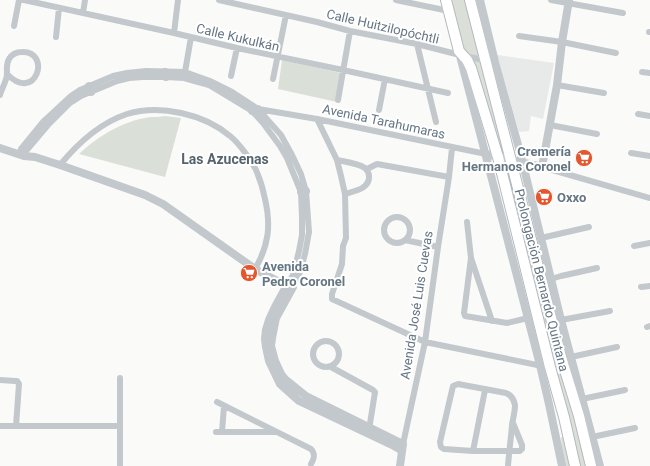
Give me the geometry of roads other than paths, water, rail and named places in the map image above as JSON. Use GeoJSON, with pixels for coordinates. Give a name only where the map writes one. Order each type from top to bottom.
{"type":"FeatureCollection","features":[{"type":"Feature","properties":{"kind":"main road","name":"Prolongación Bernardo Quintana"},"geometry":{"type":"LineString","coordinates":[[446,0],[461,54],[467,60],[471,68],[498,157],[545,366],[564,417],[575,466]]}},
{"type":"Feature","properties":{"kind":"main road","name":"Prolongación Bernardo Quintana"},"geometry":{"type":"LineString","coordinates":[[470,0],[490,61],[511,160],[561,357],[579,416],[590,466]]}},
{"type":"Feature","properties":{"kind":"street"},"geometry":{"type":"LineString","coordinates":[[14,26],[19,0]]}},
{"type":"Feature","properties":{"kind":"street","name":"Calle Kukulkán"},"geometry":{"type":"LineString","coordinates":[[24,0],[236,48],[448,93]]}},
{"type":"Feature","properties":{"kind":"street"},"geometry":{"type":"LineString","coordinates":[[83,13],[85,0]]}},
{"type":"Feature","properties":{"kind":"street"},"geometry":{"type":"LineString","coordinates":[[174,33],[178,0]]}},
{"type":"Feature","properties":{"kind":"street","name":"Calle Huitzilopóchtli"},"geometry":{"type":"LineString","coordinates":[[219,0],[350,31],[417,44],[490,61]]}},
{"type":"Feature","properties":{"kind":"street"},"geometry":{"type":"LineString","coordinates":[[396,0],[449,11]]}},
{"type":"Feature","properties":{"kind":"street","name":"Prolongación Bernardo Quintana"},"geometry":{"type":"LineString","coordinates":[[480,0],[490,61],[523,163],[561,320],[600,466]]}},
{"type":"Feature","properties":{"kind":"street"},"geometry":{"type":"LineString","coordinates":[[551,0],[569,2],[623,13]]}},
{"type":"Feature","properties":{"kind":"street"},"geometry":{"type":"LineString","coordinates":[[542,167],[569,2]]}},
{"type":"Feature","properties":{"kind":"street"},"geometry":{"type":"LineString","coordinates":[[56,37],[59,8]]}},
{"type":"Feature","properties":{"kind":"street"},"geometry":{"type":"LineString","coordinates":[[273,79],[286,15]]}},
{"type":"Feature","properties":{"kind":"street"},"geometry":{"type":"LineString","coordinates":[[338,100],[350,31]]}},
{"type":"Feature","properties":{"kind":"street"},"geometry":{"type":"LineString","coordinates":[[520,36],[562,42],[616,53]]}},
{"type":"Feature","properties":{"kind":"street"},"geometry":{"type":"LineString","coordinates":[[185,72],[191,37]]}},
{"type":"Feature","properties":{"kind":"street"},"geometry":{"type":"LineString","coordinates":[[417,44],[436,122]]}},
{"type":"Feature","properties":{"kind":"street"},"geometry":{"type":"LineString","coordinates":[[231,76],[236,48]]}},
{"type":"Feature","properties":{"kind":"street"},"geometry":{"type":"LineString","coordinates":[[0,95],[7,74],[7,64],[14,54],[26,52],[32,54],[39,65],[36,77],[25,83],[19,83],[13,80],[7,74]]}},
{"type":"Feature","properties":{"kind":"street","name":"Prolongación Bernardo Quintana"},"geometry":{"type":"LineString","coordinates":[[461,54],[528,318],[545,366],[549,404],[562,466]]}},
{"type":"Feature","properties":{"kind":"street"},"geometry":{"type":"LineString","coordinates":[[23,153],[70,103],[90,89],[113,76],[127,73],[146,71],[184,78],[210,85],[255,110]]}},
{"type":"Feature","properties":{"kind":"street"},"geometry":{"type":"LineString","coordinates":[[165,74],[185,72],[210,81],[232,92],[255,110],[280,146],[304,192],[309,222],[305,254],[300,272],[290,286],[276,318],[269,347],[279,376],[306,396],[369,431],[402,447]]}},
{"type":"Feature","properties":{"kind":"street"},"geometry":{"type":"LineString","coordinates":[[642,72],[650,73]]}},
{"type":"Feature","properties":{"kind":"street"},"geometry":{"type":"LineString","coordinates":[[380,110],[385,79]]}},
{"type":"Feature","properties":{"kind":"street"},"geometry":{"type":"LineString","coordinates":[[556,84],[604,93]]}},
{"type":"Feature","properties":{"kind":"street"},"geometry":{"type":"LineString","coordinates":[[60,165],[67,156],[92,133],[108,122],[126,114],[154,110],[174,111],[209,123],[231,137],[238,144],[256,170],[263,189],[267,210],[268,231],[264,252],[255,269]]}},
{"type":"Feature","properties":{"kind":"street","name":"Avenida Tarahumaras"},"geometry":{"type":"LineString","coordinates":[[255,110],[317,119],[486,154],[542,167],[650,198]]}},
{"type":"Feature","properties":{"kind":"street"},"geometry":{"type":"LineString","coordinates":[[638,114],[650,116]]}},
{"type":"Feature","properties":{"kind":"street"},"geometry":{"type":"LineString","coordinates":[[317,119],[337,160],[342,176],[345,194],[346,236],[343,246],[342,264],[332,298],[425,342],[545,366]]}},
{"type":"Feature","properties":{"kind":"street"},"geometry":{"type":"LineString","coordinates":[[550,125],[597,134]]}},
{"type":"Feature","properties":{"kind":"street"},"geometry":{"type":"LineString","coordinates":[[0,142],[23,153]]}},
{"type":"Feature","properties":{"kind":"street"},"geometry":{"type":"LineString","coordinates":[[0,148],[23,153],[145,195],[159,202],[255,269],[290,286]]}},
{"type":"Feature","properties":{"kind":"street","name":"Avenida José Luis Cuevas"},"geometry":{"type":"LineString","coordinates":[[400,466],[402,447],[425,342],[452,148]]}},
{"type":"Feature","properties":{"kind":"street"},"geometry":{"type":"LineString","coordinates":[[631,153],[650,156]]}},
{"type":"Feature","properties":{"kind":"street"},"geometry":{"type":"LineString","coordinates":[[337,160],[355,164],[367,169],[370,177],[365,186],[357,191],[345,194]]}},
{"type":"Feature","properties":{"kind":"street"},"geometry":{"type":"LineString","coordinates":[[367,169],[377,164],[449,177]]}},
{"type":"Feature","properties":{"kind":"street"},"geometry":{"type":"LineString","coordinates":[[405,240],[410,233],[409,224],[407,221],[399,217],[395,217],[385,224],[384,229],[386,237],[393,242],[397,243],[405,240],[438,247]]}},
{"type":"Feature","properties":{"kind":"street"},"geometry":{"type":"LineString","coordinates":[[467,222],[471,258],[492,321]]}},
{"type":"Feature","properties":{"kind":"street"},"geometry":{"type":"LineString","coordinates":[[541,238],[589,227]]}},
{"type":"Feature","properties":{"kind":"street"},"geometry":{"type":"LineString","coordinates":[[634,246],[650,243]]}},
{"type":"Feature","properties":{"kind":"street"},"geometry":{"type":"LineString","coordinates":[[471,258],[464,314],[467,317],[507,323],[528,318]]}},
{"type":"Feature","properties":{"kind":"street"},"geometry":{"type":"LineString","coordinates":[[551,279],[597,268]]}},
{"type":"Feature","properties":{"kind":"street"},"geometry":{"type":"LineString","coordinates":[[641,287],[650,286]]}},
{"type":"Feature","properties":{"kind":"street"},"geometry":{"type":"LineString","coordinates":[[561,320],[610,311]]}},
{"type":"Feature","properties":{"kind":"street"},"geometry":{"type":"LineString","coordinates":[[331,367],[337,362],[340,354],[337,346],[326,341],[320,343],[316,347],[313,352],[314,360],[323,367],[331,367],[376,392],[369,431]]}},
{"type":"Feature","properties":{"kind":"street"},"geometry":{"type":"LineString","coordinates":[[571,357],[616,347]]}},
{"type":"Feature","properties":{"kind":"street"},"geometry":{"type":"LineString","coordinates":[[120,378],[120,466]]}},
{"type":"Feature","properties":{"kind":"street"},"geometry":{"type":"LineString","coordinates":[[0,380],[13,380],[18,383],[16,426]]}},
{"type":"Feature","properties":{"kind":"street"},"geometry":{"type":"LineString","coordinates":[[508,466],[509,452],[515,407],[510,395],[458,384],[452,386],[440,442],[441,447],[446,450],[509,452],[520,451],[522,449],[522,445],[513,423]]}},
{"type":"Feature","properties":{"kind":"street"},"geometry":{"type":"LineString","coordinates":[[473,451],[485,390]]}},
{"type":"Feature","properties":{"kind":"street"},"geometry":{"type":"LineString","coordinates":[[582,399],[625,390]]}},
{"type":"Feature","properties":{"kind":"street"},"geometry":{"type":"LineString","coordinates":[[217,402],[309,447],[311,465]]}},
{"type":"Feature","properties":{"kind":"street"},"geometry":{"type":"LineString","coordinates":[[224,406],[219,432],[278,432]]}},
{"type":"Feature","properties":{"kind":"street"},"geometry":{"type":"LineString","coordinates":[[0,426],[120,426]]}},
{"type":"Feature","properties":{"kind":"street"},"geometry":{"type":"LineString","coordinates":[[592,437],[635,428]]}},
{"type":"Feature","properties":{"kind":"place","name":"Cremería Hermanos Coronel"},"geometry":{"type":"Point","coordinates":[584,158]}},
{"type":"Feature","properties":{"kind":"place","name":"Oxxo"},"geometry":{"type":"Point","coordinates":[544,197]}},
{"type":"Feature","properties":{"kind":"place","name":"Avenida Pedro Coronel"},"geometry":{"type":"Point","coordinates":[249,273]}},
{"type":"Feature","properties":{"kind":"district","name":"Las Azucenas"},"geometry":{"type":"Point","coordinates":[225,159]}}]}
